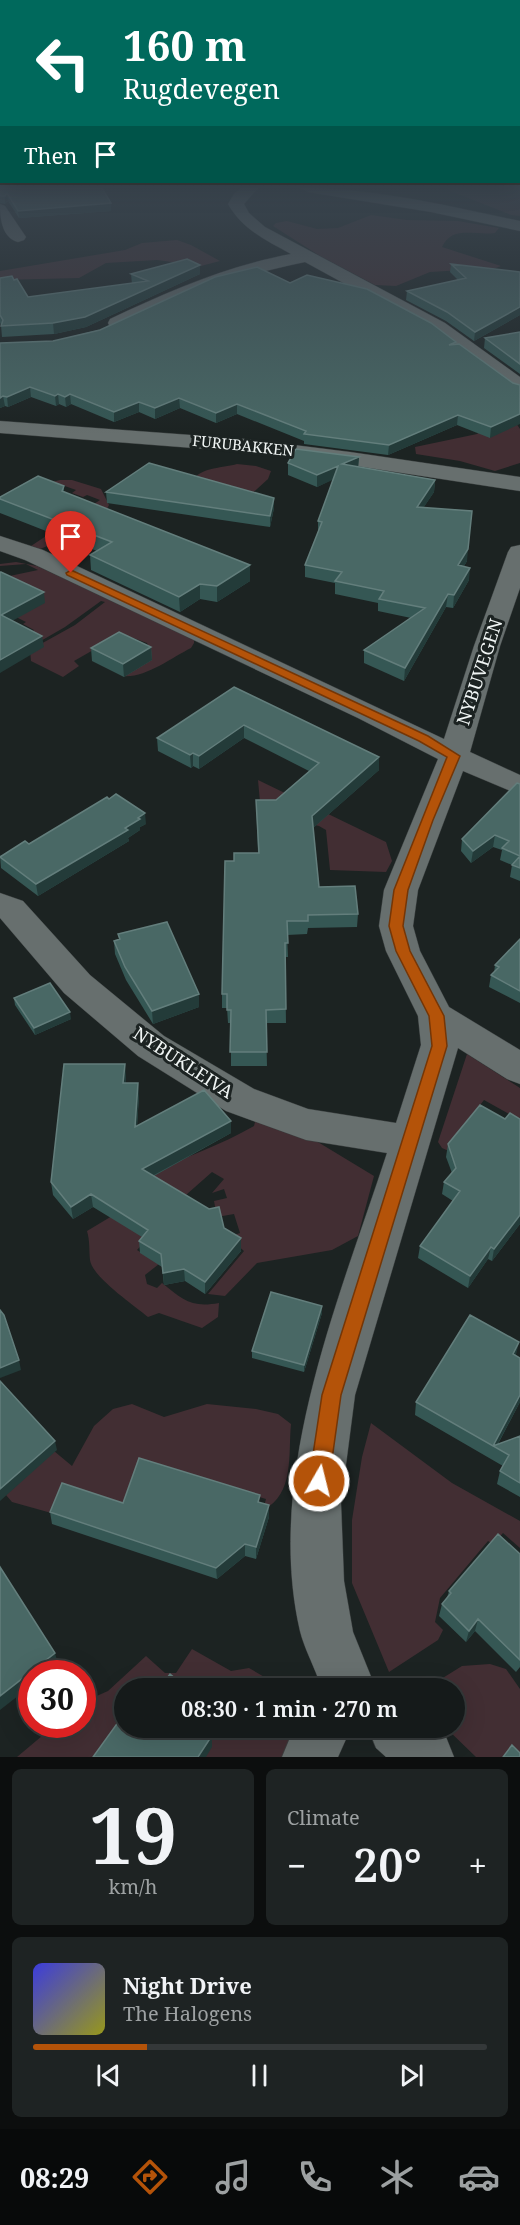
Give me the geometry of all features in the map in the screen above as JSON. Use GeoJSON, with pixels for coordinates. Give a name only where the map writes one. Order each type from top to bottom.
{"type":"FeatureCollection","features":[{"type":"Feature","properties":{"kind":"street"},"geometry":{"type":"LineString","coordinates":[[104,329],[208,280],[240,270]]}},
{"type":"Feature","properties":{"kind":"street"},"geometry":{"type":"LineString","coordinates":[[329,270],[438,327],[520,387]]}},
{"type":"Feature","properties":{"kind":"street","name":"FURUBAKKEN"},"geometry":{"type":"LineString","coordinates":[[0,427],[129,434],[245,445],[520,484]]}},
{"type":"Feature","properties":{"kind":"street"},"geometry":{"type":"LineString","coordinates":[[0,543],[34,555],[424,738],[454,756],[520,786]]}},
{"type":"Feature","properties":{"kind":"street","name":"NYBUVEGEN"},"geometry":{"type":"LineString","coordinates":[[344,1678],[327,1632],[318,1581],[316,1503],[332,1395],[440,1046],[436,1016],[403,951],[396,926],[401,890],[454,756],[487,646],[520,552]]}},
{"type":"Feature","properties":{"kind":"street","name":"NYBUKLEIVA"},"geometry":{"type":"LineString","coordinates":[[0,904],[11,909],[77,984],[151,1046],[240,1100],[306,1124],[411,1142]]}},
{"type":"Feature","properties":{"kind":"street"},"geometry":{"type":"LineString","coordinates":[[436,1016],[520,1069]]}},
{"type":"Feature","properties":{"kind":"street"},"geometry":{"type":"LineString","coordinates":[[310,1757],[319,1738]]}},
{"type":"Feature","properties":{"kind":"street"},"geometry":{"type":"LineString","coordinates":[[406,1738],[426,1757]]}},
{"type":"Feature","properties":{"kind":"shaded area"},"geometry":{"type":"Polygon","coordinates":[[[93,270],[79,278],[0,280],[0,271],[93,270]]]}},
{"type":"Feature","properties":{"kind":"shaded area"},"geometry":{"type":"Polygon","coordinates":[[[347,270],[463,270],[430,272],[396,286],[375,285],[347,270]]]}},
{"type":"Feature","properties":{"kind":"shaded area"},"geometry":{"type":"Polygon","coordinates":[[[495,419],[516,423],[520,429],[520,463],[495,471],[460,461],[416,454],[415,447],[477,434],[495,419]]]}},
{"type":"Feature","properties":{"kind":"shaded area"},"geometry":{"type":"Polygon","coordinates":[[[237,464],[256,466],[271,471],[268,479],[247,498],[244,490],[194,479],[202,472],[237,464]]]}},
{"type":"Feature","properties":{"kind":"shaded area"},"geometry":{"type":"Polygon","coordinates":[[[72,480],[101,489],[109,505],[107,509],[50,545],[40,549],[31,546],[100,500],[72,493],[76,490],[62,485],[52,490],[48,483],[72,480]]]}},
{"type":"Feature","properties":{"kind":"shaded area"},"geometry":{"type":"Polygon","coordinates":[[[16,562],[37,566],[194,638],[194,643],[191,648],[157,667],[139,674],[122,676],[149,647],[147,643],[125,635],[116,637],[74,661],[79,666],[63,677],[31,661],[30,650],[75,625],[105,602],[101,601],[65,627],[39,642],[31,633],[34,630],[23,624],[26,622],[14,616],[0,578],[38,570],[26,564],[0,566],[0,564],[16,562]]]}},
{"type":"Feature","properties":{"kind":"shaded area"},"geometry":{"type":"Polygon","coordinates":[[[258,780],[386,842],[392,861],[386,872],[330,870],[326,830],[319,826],[261,813],[258,780]]]}},
{"type":"Feature","properties":{"kind":"shaded area"},"geometry":{"type":"Polygon","coordinates":[[[467,1054],[520,1088],[520,1128],[518,1119],[484,1100],[451,1152],[442,1148],[438,1142],[467,1054]]]}},
{"type":"Feature","properties":{"kind":"shaded area"},"geometry":{"type":"Polygon","coordinates":[[[257,1114],[303,1133],[374,1176],[358,1236],[332,1250],[257,1263],[225,1296],[208,1294],[244,1251],[228,1237],[240,1233],[234,1214],[217,1217],[214,1201],[227,1198],[224,1189],[212,1193],[224,1179],[212,1172],[178,1202],[150,1174],[254,1126],[257,1114]]]}},
{"type":"Feature","properties":{"kind":"shaded area"},"geometry":{"type":"Polygon","coordinates":[[[112,1216],[148,1238],[137,1250],[159,1264],[145,1275],[147,1284],[157,1288],[162,1283],[182,1298],[194,1303],[219,1303],[218,1317],[202,1328],[159,1313],[148,1317],[106,1283],[98,1275],[90,1260],[87,1231],[112,1216]]]}},
{"type":"Feature","properties":{"kind":"shaded area"},"geometry":{"type":"Polygon","coordinates":[[[132,1404],[164,1417],[207,1404],[256,1409],[278,1414],[291,1424],[288,1472],[280,1494],[263,1510],[266,1499],[147,1465],[128,1512],[62,1516],[12,1502],[6,1495],[54,1451],[72,1466],[94,1426],[113,1409],[132,1404]]]}},
{"type":"Feature","properties":{"kind":"shaded area"},"geometry":{"type":"Polygon","coordinates":[[[371,1423],[452,1483],[520,1521],[520,1548],[503,1533],[493,1544],[488,1541],[440,1598],[435,1622],[443,1630],[438,1640],[389,1672],[352,1583],[352,1520],[362,1457],[371,1423]]]}},
{"type":"Feature","properties":{"kind":"shaded area"},"geometry":{"type":"Polygon","coordinates":[[[192,1649],[231,1671],[249,1668],[266,1678],[122,1678],[146,1656],[165,1673],[176,1673],[192,1649]]]}},
{"type":"Feature","properties":{"kind":"shaded area"},"geometry":{"type":"Polygon","coordinates":[[[490,1664],[506,1669],[520,1689],[520,1757],[476,1757],[456,1738],[465,1738],[465,1678],[443,1678],[462,1666],[490,1664]]]}},
{"type":"Feature","properties":{"kind":"shaded area"},"geometry":{"type":"Polygon","coordinates":[[[114,1685],[114,1738],[295,1738],[287,1757],[17,1757],[40,1738],[96,1738],[96,1696],[114,1685]]]}},
{"type":"Feature","properties":{"kind":"building"},"geometry":{"type":"Polygon","coordinates":[[[146,270],[189,270],[85,317],[53,323],[1,326],[3,320],[0,315],[0,278],[12,276],[14,280],[17,279],[28,297],[148,281],[131,274],[146,270]]]}},
{"type":"Feature","properties":{"kind":"building"},"geometry":{"type":"Polygon","coordinates":[[[244,270],[263,270],[290,283],[307,275],[367,289],[431,323],[456,342],[449,345],[459,344],[513,383],[520,385],[520,414],[491,427],[458,415],[389,445],[304,434],[306,431],[237,404],[216,413],[179,398],[155,408],[139,402],[114,412],[70,394],[65,397],[58,394],[55,396],[30,387],[0,398],[0,343],[53,341],[100,330],[215,277],[244,270]]]}},
{"type":"Feature","properties":{"kind":"building"},"geometry":{"type":"Polygon","coordinates":[[[457,270],[520,272],[520,307],[475,332],[447,312],[407,291],[466,278],[457,270]]]}},
{"type":"Feature","properties":{"kind":"building"},"geometry":{"type":"Polygon","coordinates":[[[520,332],[520,364],[485,338],[520,332]]]}},
{"type":"Feature","properties":{"kind":"building"},"geometry":{"type":"Polygon","coordinates":[[[296,449],[359,457],[342,464],[435,480],[417,507],[472,511],[468,549],[458,565],[470,568],[454,595],[448,594],[405,668],[364,650],[425,608],[379,599],[384,591],[335,581],[342,572],[305,565],[322,522],[318,521],[338,466],[317,475],[288,463],[296,449]]]}},
{"type":"Feature","properties":{"kind":"building"},"geometry":{"type":"Polygon","coordinates":[[[149,463],[274,498],[270,516],[106,492],[149,463]]]}},
{"type":"Feature","properties":{"kind":"building"},"geometry":{"type":"Polygon","coordinates":[[[38,476],[64,486],[62,491],[250,565],[217,586],[200,584],[179,597],[90,555],[112,542],[0,499],[38,476]]]}},
{"type":"Feature","properties":{"kind":"building"},"geometry":{"type":"Polygon","coordinates":[[[0,572],[44,592],[1,615],[42,636],[0,660],[0,572]]]}},
{"type":"Feature","properties":{"kind":"building"},"geometry":{"type":"Polygon","coordinates":[[[119,632],[151,647],[123,664],[91,648],[119,632]]]}},
{"type":"Feature","properties":{"kind":"building"},"geometry":{"type":"Polygon","coordinates":[[[234,687],[379,757],[312,816],[319,887],[355,886],[358,914],[308,915],[308,921],[287,921],[286,1009],[266,1010],[267,1052],[230,1052],[231,1010],[227,1010],[227,994],[222,994],[225,861],[234,861],[234,853],[259,853],[256,800],[276,800],[319,763],[244,725],[199,756],[193,753],[190,755],[157,738],[234,687]]]}},
{"type":"Feature","properties":{"kind":"building"},"geometry":{"type":"Polygon","coordinates":[[[517,783],[520,784],[520,856],[502,848],[509,841],[495,835],[473,851],[462,839],[517,783]]]}},
{"type":"Feature","properties":{"kind":"building"},"geometry":{"type":"Polygon","coordinates":[[[116,794],[145,813],[125,828],[128,830],[36,884],[0,857],[25,841],[29,844],[107,797],[109,799],[116,794]]]}},
{"type":"Feature","properties":{"kind":"building"},"geometry":{"type":"Polygon","coordinates":[[[520,856],[520,868],[512,865],[520,856]]]}},
{"type":"Feature","properties":{"kind":"building"},"geometry":{"type":"Polygon","coordinates":[[[167,922],[199,994],[152,1011],[125,967],[114,941],[120,939],[118,934],[167,922]]]}},
{"type":"Feature","properties":{"kind":"building"},"geometry":{"type":"Polygon","coordinates":[[[520,939],[520,991],[491,975],[499,967],[495,965],[520,939]]]}},
{"type":"Feature","properties":{"kind":"building"},"geometry":{"type":"Polygon","coordinates":[[[50,983],[70,1012],[34,1028],[14,998],[50,983]]]}},
{"type":"Feature","properties":{"kind":"building"},"geometry":{"type":"Polygon","coordinates":[[[64,1064],[125,1064],[123,1083],[138,1083],[135,1127],[204,1090],[231,1121],[142,1169],[209,1209],[219,1207],[224,1228],[241,1238],[205,1282],[184,1269],[163,1273],[161,1254],[139,1241],[148,1230],[91,1194],[71,1207],[51,1182],[64,1064]]]}},
{"type":"Feature","properties":{"kind":"building"},"geometry":{"type":"Polygon","coordinates":[[[480,1105],[505,1119],[510,1113],[520,1119],[520,1215],[494,1249],[491,1247],[470,1276],[420,1246],[460,1191],[444,1182],[456,1168],[448,1144],[480,1105]]]}},
{"type":"Feature","properties":{"kind":"building"},"geometry":{"type":"Polygon","coordinates":[[[271,1292],[322,1306],[304,1365],[252,1351],[271,1292]]]}},
{"type":"Feature","properties":{"kind":"building"},"geometry":{"type":"Polygon","coordinates":[[[0,1310],[4,1315],[19,1360],[0,1368],[0,1310]]]}},
{"type":"Feature","properties":{"kind":"building"},"geometry":{"type":"Polygon","coordinates":[[[470,1315],[519,1342],[513,1354],[520,1358],[520,1395],[493,1446],[416,1402],[470,1315]]]}},
{"type":"Feature","properties":{"kind":"building"},"geometry":{"type":"Polygon","coordinates":[[[0,1381],[55,1441],[0,1489],[0,1381]]]}},
{"type":"Feature","properties":{"kind":"building"},"geometry":{"type":"Polygon","coordinates":[[[520,1436],[520,1483],[500,1471],[509,1455],[493,1446],[520,1436]]]}},
{"type":"Feature","properties":{"kind":"building"},"geometry":{"type":"Polygon","coordinates":[[[139,1458],[260,1495],[258,1502],[269,1505],[256,1547],[245,1544],[216,1568],[50,1512],[62,1483],[123,1503],[139,1458]]]}},
{"type":"Feature","properties":{"kind":"building"},"geometry":{"type":"Polygon","coordinates":[[[498,1534],[520,1554],[520,1660],[478,1619],[469,1631],[442,1604],[451,1593],[449,1591],[498,1534]]]}},
{"type":"Feature","properties":{"kind":"building"},"geometry":{"type":"Polygon","coordinates":[[[0,1567],[55,1653],[46,1660],[18,1660],[18,1682],[0,1696],[0,1567]]]}},
{"type":"Feature","properties":{"kind":"building"},"geometry":{"type":"Polygon","coordinates":[[[114,1728],[114,1738],[210,1738],[198,1757],[93,1757],[114,1728]]]}},
{"type":"Feature","properties":{"kind":"building"},"geometry":{"type":"Polygon","coordinates":[[[512,1745],[520,1753],[520,1757],[503,1757],[512,1745]]]}},
{"type":"Feature","properties":{"kind":"route"},"geometry":{"type":"LineString","coordinates":[[71,573],[424,738],[454,756],[401,890],[396,926],[403,951],[436,1016],[440,1046],[332,1395],[319,1481]]}}]}
